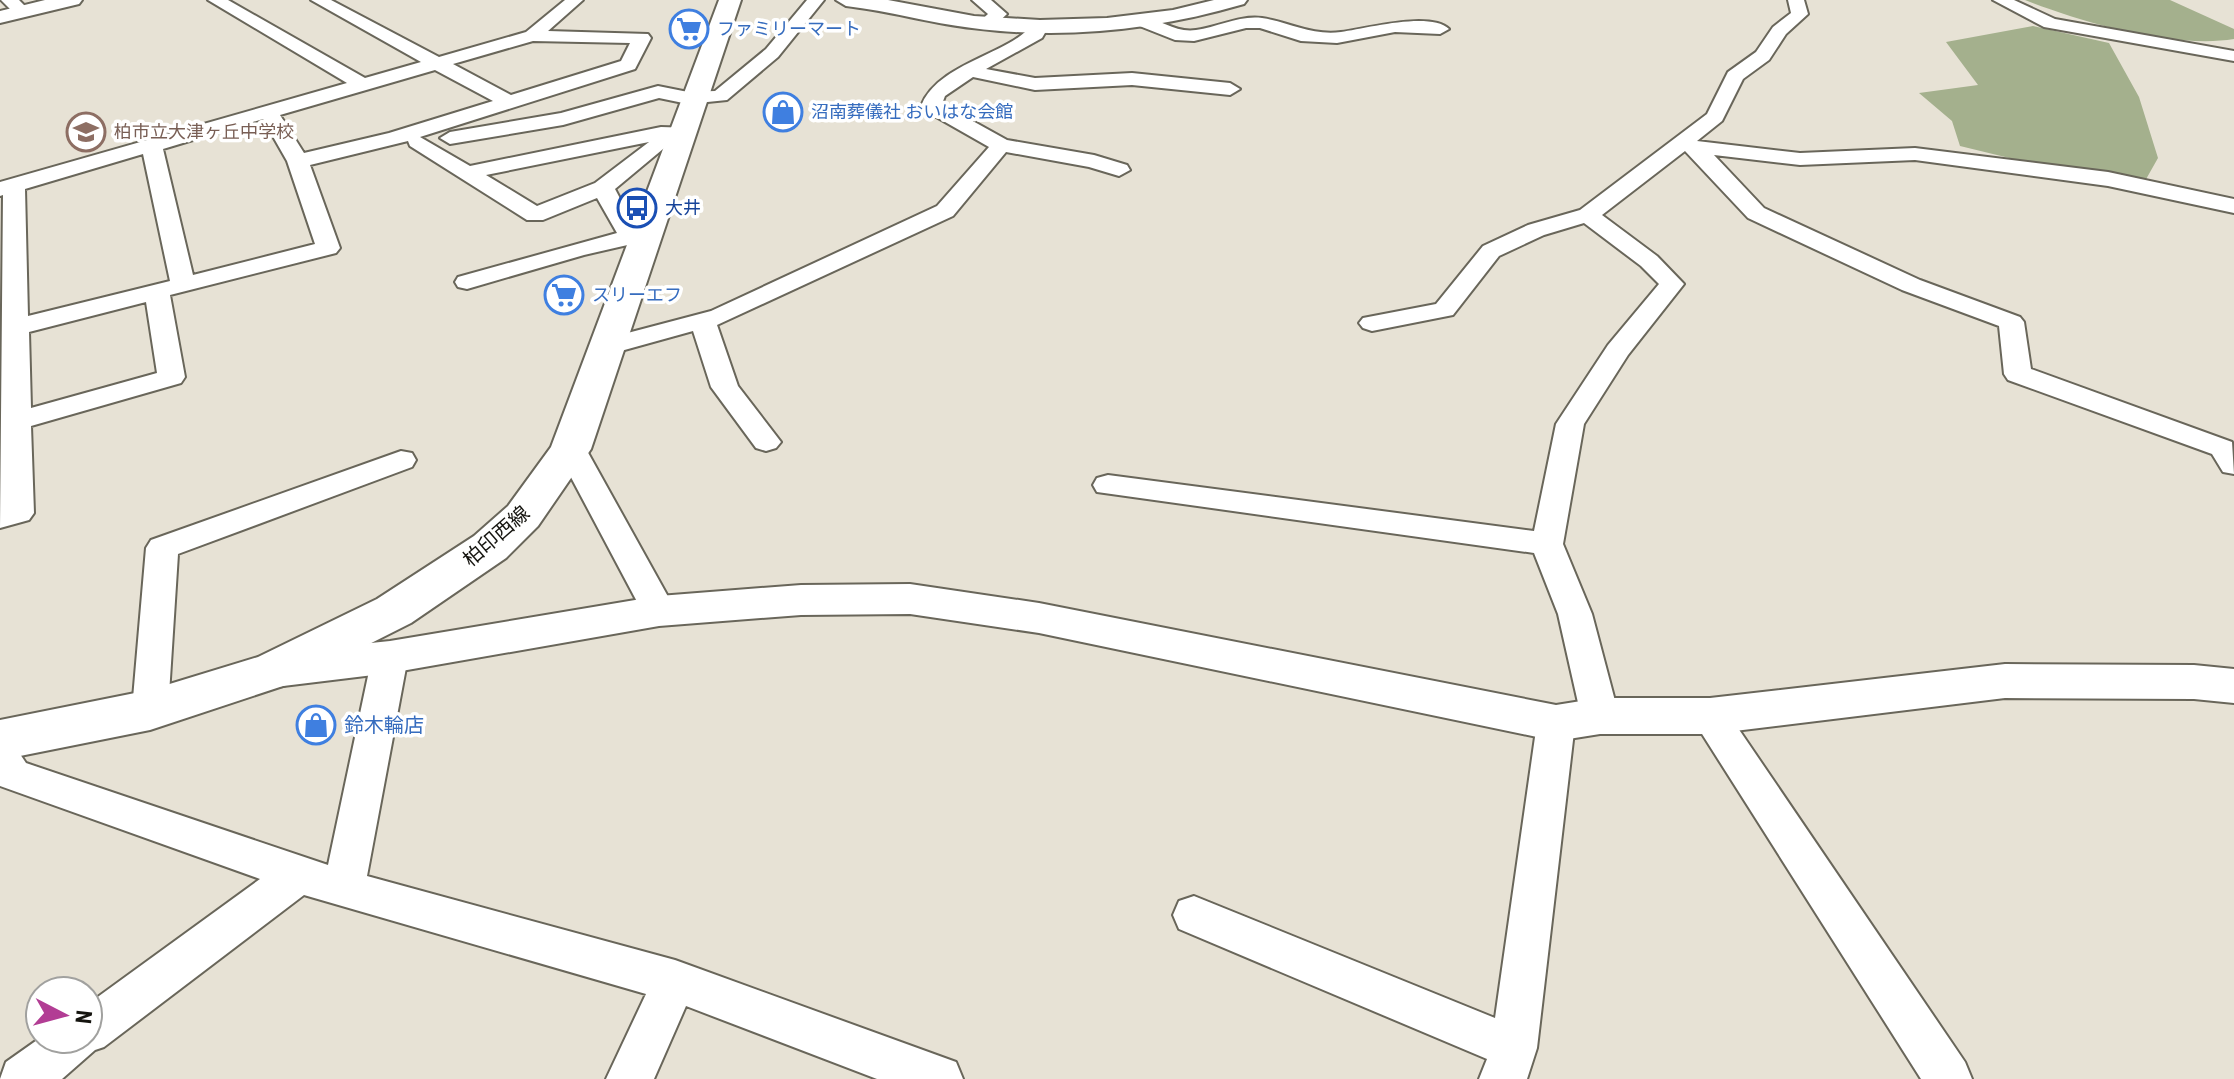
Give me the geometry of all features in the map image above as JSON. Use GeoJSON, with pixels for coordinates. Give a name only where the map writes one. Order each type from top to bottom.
{"type":"FeatureCollection","features":[{"type":"Feature","properties":{"kind":"main road","name":"柏印西線"},"geometry":{"type":"LineString","coordinates":[[0,740],[150,710],[275,670],[394,611],[490,547],[523,516],[571,449],[650,233],[681,121],[730,0]]}},
{"type":"Feature","properties":{"kind":"street"},"geometry":{"type":"LineString","coordinates":[[0,17],[15,6],[72,0]]}},
{"type":"Feature","properties":{"kind":"street"},"geometry":{"type":"LineString","coordinates":[[216,0],[364,85]]}},
{"type":"Feature","properties":{"kind":"street"},"geometry":{"type":"LineString","coordinates":[[319,0],[509,102]]}},
{"type":"Feature","properties":{"kind":"street"},"geometry":{"type":"LineString","coordinates":[[532,36],[575,0]]}},
{"type":"Feature","properties":{"kind":"street"},"geometry":{"type":"LineString","coordinates":[[417,142],[535,215],[603,188],[665,139],[681,121],[729,90],[772,53],[816,0]]}},
{"type":"Feature","properties":{"kind":"street"},"geometry":{"type":"LineString","coordinates":[[846,0],[896,3],[987,23],[1040,26],[1143,21],[1190,13],[1237,0]]}},
{"type":"Feature","properties":{"kind":"street"},"geometry":{"type":"LineString","coordinates":[[980,0],[999,14],[987,23]]}},
{"type":"Feature","properties":{"kind":"street"},"geometry":{"type":"LineString","coordinates":[[1372,323],[1444,310],[1491,251],[1536,230],[1588,215],[1688,145],[1715,117],[1735,76],[1763,56],[1779,31],[1800,14],[1796,0]]}},
{"type":"Feature","properties":{"kind":"street"},"geometry":{"type":"LineString","coordinates":[[2001,0],[2050,23],[2234,56]]}},
{"type":"Feature","properties":{"kind":"street"},"geometry":{"type":"LineString","coordinates":[[1143,21],[1175,35],[1194,36],[1246,23],[1261,23],[1301,36],[1337,38],[1395,27],[1440,29]]}},
{"type":"Feature","properties":{"kind":"street"},"geometry":{"type":"LineString","coordinates":[[1040,26],[1036,34],[936,93],[931,106],[1001,145],[1094,161],[1119,170]]}},
{"type":"Feature","properties":{"kind":"street"},"geometry":{"type":"LineString","coordinates":[[0,518],[18,513],[18,421],[8,329],[7,187],[532,36],[642,38],[628,65],[395,138],[298,161]]}},
{"type":"Feature","properties":{"kind":"street"},"geometry":{"type":"LineString","coordinates":[[970,71],[1035,84],[1132,79],[1230,89]]}},
{"type":"Feature","properties":{"kind":"street"},"geometry":{"type":"LineString","coordinates":[[395,138],[417,142],[563,119],[658,92],[681,121]]}},
{"type":"Feature","properties":{"kind":"street"},"geometry":{"type":"LineString","coordinates":[[8,329],[328,248],[298,161],[269,112]]}},
{"type":"Feature","properties":{"kind":"street"},"geometry":{"type":"LineString","coordinates":[[467,173],[681,121]]}},
{"type":"Feature","properties":{"kind":"street"},"geometry":{"type":"LineString","coordinates":[[610,346],[720,316],[945,211],[1001,145]]}},
{"type":"Feature","properties":{"kind":"street"},"geometry":{"type":"LineString","coordinates":[[1688,145],[1800,159],[1915,154],[2108,179],[2234,206]]}},
{"type":"Feature","properties":{"kind":"street"},"geometry":{"type":"LineString","coordinates":[[1688,145],[1756,213],[1911,285],[2011,322],[2018,374],[2222,448],[2234,465]]}},
{"type":"Feature","properties":{"kind":"street"},"geometry":{"type":"LineString","coordinates":[[18,421],[171,377],[170,289],[152,146]]}},
{"type":"Feature","properties":{"kind":"street"},"geometry":{"type":"LineString","coordinates":[[603,188],[624,228],[650,233]]}},
{"type":"Feature","properties":{"kind":"street"},"geometry":{"type":"LineString","coordinates":[[1588,215],[1649,261],[1672,284],[1617,351],[1570,424],[1547,544],[1575,614],[1600,716]]}},
{"type":"Feature","properties":{"kind":"street"},"geometry":{"type":"LineString","coordinates":[[467,282],[578,249],[650,233]]}},
{"type":"Feature","properties":{"kind":"street"},"geometry":{"type":"LineString","coordinates":[[703,321],[725,387],[766,442]]}},
{"type":"Feature","properties":{"kind":"street"},"geometry":{"type":"LineString","coordinates":[[571,449],[659,611]]}},
{"type":"Feature","properties":{"kind":"street"},"geometry":{"type":"LineString","coordinates":[[150,710],[162,548],[401,460]]}},
{"type":"Feature","properties":{"kind":"street"},"geometry":{"type":"LineString","coordinates":[[1108,485],[1547,544]]}},
{"type":"Feature","properties":{"kind":"street"},"geometry":{"type":"LineString","coordinates":[[275,670],[390,657],[659,611],[801,600],[910,599],[1039,618],[1556,723],[1600,716],[1710,716],[2005,681],[2194,682],[2234,686]]}},
{"type":"Feature","properties":{"kind":"street"},"geometry":{"type":"LineString","coordinates":[[344,888],[390,657]]}},
{"type":"Feature","properties":{"kind":"street"},"geometry":{"type":"LineString","coordinates":[[1710,716],[1948,1079]]}},
{"type":"Feature","properties":{"kind":"street"},"geometry":{"type":"LineString","coordinates":[[1194,915],[1508,1063],[1556,723]]}},
{"type":"Feature","properties":{"kind":"street"},"geometry":{"type":"LineString","coordinates":[[0,756],[12,774],[298,875],[675,981],[939,1079]]}},
{"type":"Feature","properties":{"kind":"street"},"geometry":{"type":"LineString","coordinates":[[104,1019],[298,875]]}},
{"type":"Feature","properties":{"kind":"street"},"geometry":{"type":"LineString","coordinates":[[630,1079],[675,981]]}},
{"type":"Feature","properties":{"kind":"street"},"geometry":{"type":"LineString","coordinates":[[23,1079],[55,1055]]}},
{"type":"Feature","properties":{"kind":"green space"},"geometry":{"type":"Polygon","coordinates":[[[2025,0],[2170,0],[2234,29],[2234,39],[2184,40],[2128,32],[2025,0]]]}},
{"type":"Feature","properties":{"kind":"green space"},"geometry":{"type":"Polygon","coordinates":[[[2033,26],[2109,43],[2139,97],[2158,158],[2145,181],[2034,164],[1960,146],[1952,121],[1919,93],[1978,85],[1946,42],[2033,26]]]}},
{"type":"Feature","properties":{"kind":"place","name":"ファミリーマート"},"geometry":{"type":"Point","coordinates":[689,29]}},
{"type":"Feature","properties":{"kind":"place","name":"沼南葬儀社 おいはな会館"},"geometry":{"type":"Point","coordinates":[783,112]}},
{"type":"Feature","properties":{"kind":"place","name":"柏市立大津ヶ丘中学校"},"geometry":{"type":"Point","coordinates":[86,132]}},
{"type":"Feature","properties":{"kind":"place","name":"大井"},"geometry":{"type":"Point","coordinates":[637,208]}},
{"type":"Feature","properties":{"kind":"place","name":"スリーエフ"},"geometry":{"type":"Point","coordinates":[564,295]}},
{"type":"Feature","properties":{"kind":"place","name":"鈴木輪店"},"geometry":{"type":"Point","coordinates":[316,725]}}]}
